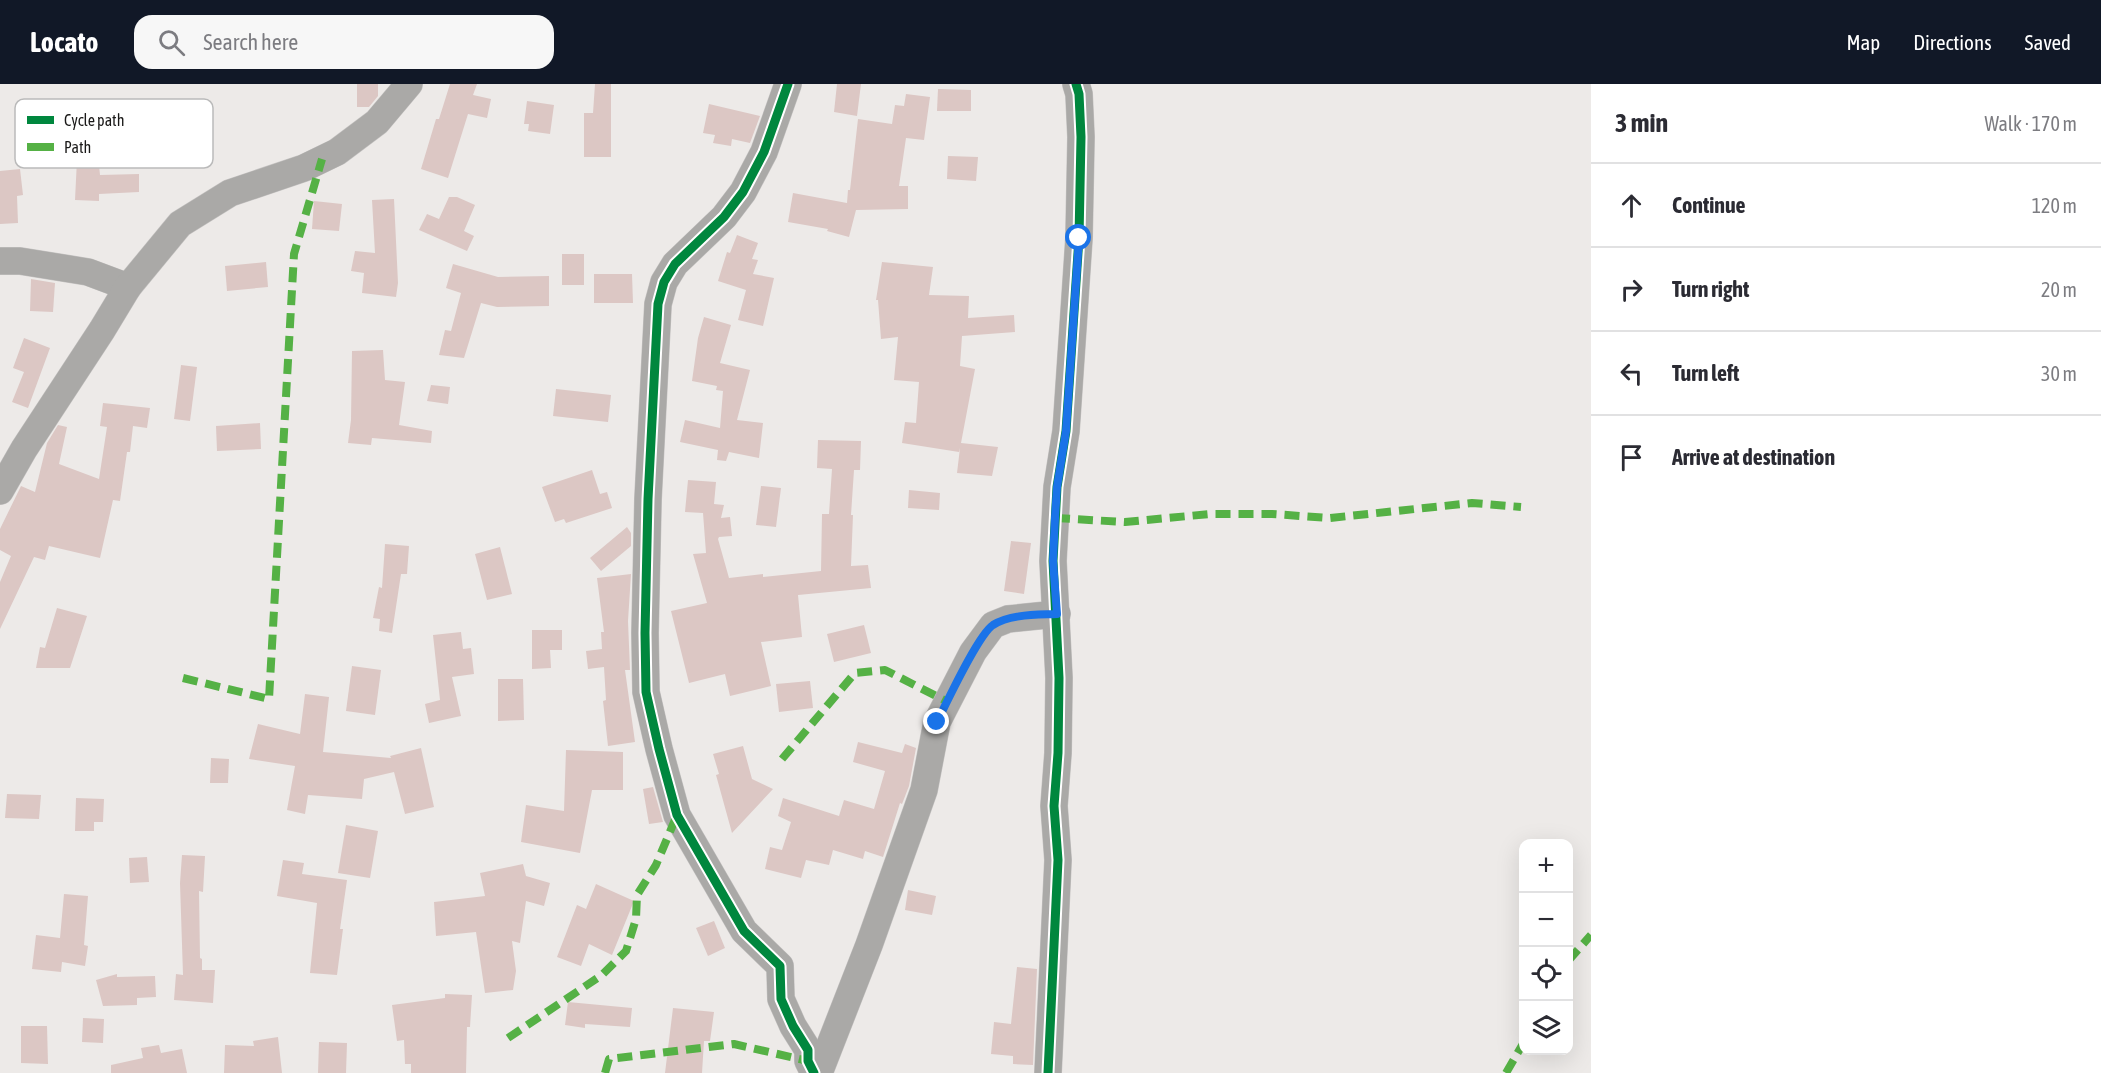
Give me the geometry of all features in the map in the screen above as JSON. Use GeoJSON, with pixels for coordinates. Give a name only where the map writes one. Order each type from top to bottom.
{"type":"FeatureCollection","features":[{"type":"Feature","properties":{"kind":"street"},"geometry":{"type":"LineString","coordinates":[[0,491],[24,449],[128,286],[180,224],[230,193],[304,168],[337,152],[377,122],[409,84]]}},
{"type":"Feature","properties":{"kind":"street"},"geometry":{"type":"LineString","coordinates":[[788,84],[764,152],[743,192],[724,217],[675,264],[664,282],[658,304],[648,499],[646,692],[677,815],[744,931],[780,966],[781,999],[793,1026],[808,1050],[808,1061],[814,1073]]}},
{"type":"Feature","properties":{"kind":"street"},"geometry":{"type":"LineString","coordinates":[[1048,1073],[1058,860],[1054,837],[1058,753],[1057,614],[1053,561],[1057,487],[1066,431],[1079,238],[1081,137],[1079,94],[1076,84]]}},
{"type":"Feature","properties":{"kind":"street"},"geometry":{"type":"LineString","coordinates":[[0,261],[20,261],[87,272],[128,286]]}},
{"type":"Feature","properties":{"kind":"street"},"geometry":{"type":"LineString","coordinates":[[819,1073],[869,945],[924,790],[937,722],[973,652],[993,625],[1008,619],[1057,614]]}},
{"type":"Feature","properties":{"kind":"building"},"geometry":{"type":"Polygon","coordinates":[[[357,84],[378,84],[378,96],[369,107],[357,107],[357,84]]]}},
{"type":"Feature","properties":{"kind":"building"},"geometry":{"type":"Polygon","coordinates":[[[450,84],[477,84],[473,95],[491,99],[487,118],[468,114],[448,178],[421,169],[436,119],[439,119],[450,84]]]}},
{"type":"Feature","properties":{"kind":"building"},"geometry":{"type":"Polygon","coordinates":[[[595,84],[611,84],[611,157],[584,157],[584,113],[593,113],[595,84]]]}},
{"type":"Feature","properties":{"kind":"building"},"geometry":{"type":"Polygon","coordinates":[[[837,84],[861,84],[857,116],[834,112],[837,84]]]}},
{"type":"Feature","properties":{"kind":"building"},"geometry":{"type":"Polygon","coordinates":[[[938,89],[971,90],[971,111],[937,111],[938,89]]]}},
{"type":"Feature","properties":{"kind":"building"},"geometry":{"type":"Polygon","coordinates":[[[906,94],[930,97],[924,140],[906,138],[899,186],[908,186],[908,209],[856,210],[849,237],[827,231],[828,229],[788,222],[793,193],[847,203],[858,119],[892,124],[895,105],[904,106],[906,94]]]}},
{"type":"Feature","properties":{"kind":"building"},"geometry":{"type":"Polygon","coordinates":[[[527,101],[554,105],[550,134],[528,131],[529,124],[524,124],[527,101]]]}},
{"type":"Feature","properties":{"kind":"building"},"geometry":{"type":"Polygon","coordinates":[[[709,104],[760,116],[750,143],[732,139],[731,146],[713,143],[715,135],[703,133],[709,104]]]}},
{"type":"Feature","properties":{"kind":"building"},"geometry":{"type":"Polygon","coordinates":[[[948,156],[978,157],[976,181],[947,179],[948,156]]]}},
{"type":"Feature","properties":{"kind":"building"},"geometry":{"type":"Polygon","coordinates":[[[77,168],[99,168],[100,175],[139,174],[139,192],[99,194],[99,201],[75,200],[77,168]]]}},
{"type":"Feature","properties":{"kind":"building"},"geometry":{"type":"Polygon","coordinates":[[[20,169],[23,195],[17,196],[18,223],[0,224],[0,171],[20,169]]]}},
{"type":"Feature","properties":{"kind":"building"},"geometry":{"type":"Polygon","coordinates":[[[449,197],[457,197],[475,205],[464,231],[474,236],[467,251],[419,230],[427,214],[439,219],[449,197]]]}},
{"type":"Feature","properties":{"kind":"building"},"geometry":{"type":"Polygon","coordinates":[[[394,199],[398,283],[396,297],[362,293],[364,273],[351,271],[355,251],[375,253],[372,200],[394,199]]]}},
{"type":"Feature","properties":{"kind":"building"},"geometry":{"type":"Polygon","coordinates":[[[314,201],[342,204],[339,231],[312,229],[314,201]]]}},
{"type":"Feature","properties":{"kind":"building"},"geometry":{"type":"Polygon","coordinates":[[[737,235],[758,243],[752,259],[758,260],[753,274],[774,278],[763,326],[738,320],[746,290],[718,281],[727,252],[730,253],[737,235]]]}},
{"type":"Feature","properties":{"kind":"building"},"geometry":{"type":"Polygon","coordinates":[[[562,254],[584,254],[584,285],[562,285],[562,254]]]}},
{"type":"Feature","properties":{"kind":"building"},"geometry":{"type":"Polygon","coordinates":[[[266,262],[268,287],[227,291],[225,266],[266,262]]]}},
{"type":"Feature","properties":{"kind":"building"},"geometry":{"type":"Polygon","coordinates":[[[882,262],[933,267],[929,295],[969,296],[968,318],[1014,315],[1015,332],[962,336],[960,366],[975,369],[961,443],[998,447],[992,476],[957,473],[960,448],[959,452],[902,443],[905,422],[916,423],[919,382],[894,380],[898,337],[881,339],[878,300],[876,300],[882,262]]]}},
{"type":"Feature","properties":{"kind":"building"},"geometry":{"type":"Polygon","coordinates":[[[453,264],[498,277],[549,276],[549,306],[497,307],[481,303],[464,358],[439,355],[445,330],[451,331],[461,293],[446,288],[453,264]]]}},
{"type":"Feature","properties":{"kind":"building"},"geometry":{"type":"Polygon","coordinates":[[[594,274],[632,274],[633,303],[594,303],[594,274]]]}},
{"type":"Feature","properties":{"kind":"building"},"geometry":{"type":"Polygon","coordinates":[[[31,279],[55,283],[53,312],[30,311],[31,279]]]}},
{"type":"Feature","properties":{"kind":"building"},"geometry":{"type":"Polygon","coordinates":[[[704,317],[731,325],[720,363],[750,370],[737,420],[763,423],[759,458],[729,452],[726,461],[717,460],[718,450],[680,442],[685,420],[720,428],[723,391],[716,390],[717,386],[692,381],[698,338],[704,317]]]}},
{"type":"Feature","properties":{"kind":"building"},"geometry":{"type":"Polygon","coordinates":[[[24,338],[50,348],[28,408],[12,402],[24,372],[13,368],[24,338]]]}},
{"type":"Feature","properties":{"kind":"building"},"geometry":{"type":"Polygon","coordinates":[[[383,350],[385,380],[405,382],[399,425],[432,431],[431,443],[372,438],[371,445],[348,443],[351,420],[352,351],[383,350]]]}},
{"type":"Feature","properties":{"kind":"building"},"geometry":{"type":"Polygon","coordinates":[[[181,365],[197,367],[190,421],[174,419],[181,365]]]}},
{"type":"Feature","properties":{"kind":"building"},"geometry":{"type":"Polygon","coordinates":[[[431,385],[450,387],[448,404],[427,401],[431,385]]]}},
{"type":"Feature","properties":{"kind":"building"},"geometry":{"type":"Polygon","coordinates":[[[556,389],[611,395],[608,422],[553,416],[556,389]]]}},
{"type":"Feature","properties":{"kind":"building"},"geometry":{"type":"Polygon","coordinates":[[[103,403],[150,408],[147,428],[133,426],[120,501],[113,500],[100,558],[49,546],[45,560],[34,557],[0,629],[0,582],[11,556],[0,550],[0,529],[21,486],[35,492],[47,443],[58,425],[67,427],[59,464],[99,479],[107,427],[100,426],[103,403]]]}},
{"type":"Feature","properties":{"kind":"building"},"geometry":{"type":"Polygon","coordinates":[[[260,423],[261,449],[217,451],[216,426],[260,423]]]}},
{"type":"Feature","properties":{"kind":"building"},"geometry":{"type":"Polygon","coordinates":[[[818,440],[861,441],[860,470],[854,470],[851,566],[868,565],[871,588],[798,595],[802,637],[761,642],[771,686],[730,696],[725,674],[689,683],[671,611],[707,603],[693,554],[706,553],[703,513],[685,512],[688,480],[716,482],[714,504],[724,505],[721,518],[730,517],[732,536],[718,539],[729,578],[821,571],[822,514],[829,514],[832,469],[817,468],[818,440]]]}},
{"type":"Feature","properties":{"kind":"building"},"geometry":{"type":"Polygon","coordinates":[[[592,470],[600,494],[607,492],[612,508],[566,523],[564,519],[555,522],[542,487],[592,470]]]}},
{"type":"Feature","properties":{"kind":"building"},"geometry":{"type":"Polygon","coordinates":[[[761,486],[781,488],[776,527],[756,525],[761,486]]]}},
{"type":"Feature","properties":{"kind":"building"},"geometry":{"type":"Polygon","coordinates":[[[909,490],[940,493],[939,510],[908,508],[909,490]]]}},
{"type":"Feature","properties":{"kind":"building"},"geometry":{"type":"Polygon","coordinates":[[[627,527],[631,533],[631,546],[601,571],[590,558],[627,527]]]}},
{"type":"Feature","properties":{"kind":"building"},"geometry":{"type":"Polygon","coordinates":[[[1011,541],[1031,543],[1024,594],[1004,591],[1011,541]]]}},
{"type":"Feature","properties":{"kind":"building"},"geometry":{"type":"Polygon","coordinates":[[[385,544],[409,546],[407,574],[401,574],[392,633],[379,631],[380,619],[373,618],[379,587],[382,588],[385,544]]]}},
{"type":"Feature","properties":{"kind":"building"},"geometry":{"type":"Polygon","coordinates":[[[500,547],[512,594],[487,600],[475,554],[500,547]]]}},
{"type":"Feature","properties":{"kind":"building"},"geometry":{"type":"Polygon","coordinates":[[[631,574],[628,621],[630,670],[625,670],[635,742],[608,746],[603,701],[606,700],[604,667],[588,669],[586,651],[602,649],[601,632],[604,632],[597,578],[631,574]]]}},
{"type":"Feature","properties":{"kind":"building"},"geometry":{"type":"Polygon","coordinates":[[[57,608],[87,616],[70,668],[36,668],[40,647],[45,648],[57,608]]]}},
{"type":"Feature","properties":{"kind":"building"},"geometry":{"type":"Polygon","coordinates":[[[864,625],[871,653],[834,662],[827,634],[864,625]]]}},
{"type":"Feature","properties":{"kind":"building"},"geometry":{"type":"Polygon","coordinates":[[[532,630],[562,630],[562,650],[550,650],[551,668],[532,669],[532,630]]]}},
{"type":"Feature","properties":{"kind":"building"},"geometry":{"type":"Polygon","coordinates":[[[461,632],[463,649],[471,648],[474,674],[452,677],[461,716],[429,723],[425,704],[440,700],[433,635],[461,632]]]}},
{"type":"Feature","properties":{"kind":"building"},"geometry":{"type":"Polygon","coordinates":[[[352,666],[381,670],[375,715],[346,711],[352,666]]]}},
{"type":"Feature","properties":{"kind":"building"},"geometry":{"type":"Polygon","coordinates":[[[498,679],[523,679],[524,720],[498,721],[498,679]]]}},
{"type":"Feature","properties":{"kind":"building"},"geometry":{"type":"Polygon","coordinates":[[[810,681],[813,708],[779,712],[776,684],[810,681]]]}},
{"type":"Feature","properties":{"kind":"building"},"geometry":{"type":"Polygon","coordinates":[[[305,694],[329,697],[323,752],[391,758],[390,756],[421,748],[434,807],[405,814],[394,772],[364,779],[362,799],[308,795],[305,814],[287,810],[295,766],[249,759],[258,724],[300,734],[305,694]]]}},
{"type":"Feature","properties":{"kind":"building"},"geometry":{"type":"Polygon","coordinates":[[[858,742],[902,753],[905,744],[916,748],[909,786],[902,804],[900,803],[883,857],[865,851],[863,859],[833,850],[829,865],[806,860],[801,878],[765,869],[770,847],[782,850],[791,822],[778,816],[783,798],[839,816],[844,800],[874,809],[885,771],[853,762],[858,742]]]}},
{"type":"Feature","properties":{"kind":"building"},"geometry":{"type":"Polygon","coordinates":[[[743,746],[752,779],[773,789],[732,833],[716,775],[719,774],[713,754],[743,746]]]}},
{"type":"Feature","properties":{"kind":"building"},"geometry":{"type":"Polygon","coordinates":[[[566,750],[623,752],[623,790],[592,790],[580,853],[521,842],[526,805],[564,811],[566,750]]]}},
{"type":"Feature","properties":{"kind":"building"},"geometry":{"type":"Polygon","coordinates":[[[211,758],[229,759],[228,783],[210,783],[211,758]]]}},
{"type":"Feature","properties":{"kind":"building"},"geometry":{"type":"Polygon","coordinates":[[[653,787],[663,822],[649,824],[643,789],[653,787]]]}},
{"type":"Feature","properties":{"kind":"building"},"geometry":{"type":"Polygon","coordinates":[[[7,794],[41,795],[39,819],[5,818],[7,794]]]}},
{"type":"Feature","properties":{"kind":"building"},"geometry":{"type":"Polygon","coordinates":[[[76,798],[104,799],[103,822],[94,822],[94,831],[75,831],[76,798]]]}},
{"type":"Feature","properties":{"kind":"building"},"geometry":{"type":"Polygon","coordinates":[[[346,825],[378,831],[370,878],[338,873],[346,825]]]}},
{"type":"Feature","properties":{"kind":"building"},"geometry":{"type":"Polygon","coordinates":[[[182,855],[205,856],[203,892],[199,891],[200,958],[202,959],[202,970],[215,970],[213,1003],[174,1000],[176,974],[183,975],[180,883],[182,855]]]}},
{"type":"Feature","properties":{"kind":"building"},"geometry":{"type":"Polygon","coordinates":[[[147,857],[149,882],[130,883],[129,858],[147,857]]]}},
{"type":"Feature","properties":{"kind":"building"},"geometry":{"type":"Polygon","coordinates":[[[283,860],[304,863],[302,874],[347,880],[340,929],[343,929],[337,975],[310,973],[317,903],[277,896],[283,860]]]}},
{"type":"Feature","properties":{"kind":"building"},"geometry":{"type":"Polygon","coordinates":[[[523,864],[526,876],[550,883],[544,906],[526,901],[520,943],[512,941],[516,971],[513,990],[485,993],[476,932],[436,936],[434,902],[485,896],[480,873],[523,864]]]}},
{"type":"Feature","properties":{"kind":"building"},"geometry":{"type":"Polygon","coordinates":[[[596,884],[634,901],[612,955],[589,944],[581,966],[557,957],[577,905],[586,909],[596,884]]]}},
{"type":"Feature","properties":{"kind":"building"},"geometry":{"type":"Polygon","coordinates":[[[908,890],[936,896],[932,915],[905,910],[908,890]]]}},
{"type":"Feature","properties":{"kind":"building"},"geometry":{"type":"Polygon","coordinates":[[[64,894],[88,896],[84,945],[88,946],[85,966],[62,962],[61,972],[32,969],[36,935],[60,938],[64,894]]]}},
{"type":"Feature","properties":{"kind":"building"},"geometry":{"type":"Polygon","coordinates":[[[714,921],[725,948],[708,956],[696,928],[714,921]]]}},
{"type":"Feature","properties":{"kind":"building"},"geometry":{"type":"Polygon","coordinates":[[[1017,967],[1037,969],[1033,1065],[1013,1064],[1013,1056],[991,1054],[994,1022],[1011,1024],[1017,967]]]}},
{"type":"Feature","properties":{"kind":"building"},"geometry":{"type":"Polygon","coordinates":[[[117,974],[117,977],[155,976],[156,997],[137,998],[137,1005],[103,1006],[96,980],[117,974]]]}},
{"type":"Feature","properties":{"kind":"building"},"geometry":{"type":"Polygon","coordinates":[[[445,994],[472,995],[470,1027],[467,1027],[466,1073],[411,1073],[411,1064],[405,1064],[404,1040],[397,1041],[392,1005],[445,998],[445,994]]]}},
{"type":"Feature","properties":{"kind":"building"},"geometry":{"type":"Polygon","coordinates":[[[568,1002],[632,1008],[630,1027],[585,1024],[585,1028],[565,1025],[568,1002]]]}},
{"type":"Feature","properties":{"kind":"building"},"geometry":{"type":"Polygon","coordinates":[[[673,1008],[714,1012],[710,1041],[704,1041],[702,1073],[665,1073],[673,1008]]]}},
{"type":"Feature","properties":{"kind":"building"},"geometry":{"type":"Polygon","coordinates":[[[83,1018],[104,1019],[103,1043],[82,1042],[83,1018]]]}},
{"type":"Feature","properties":{"kind":"building"},"geometry":{"type":"Polygon","coordinates":[[[21,1026],[47,1026],[48,1064],[21,1063],[21,1026]]]}},
{"type":"Feature","properties":{"kind":"building"},"geometry":{"type":"Polygon","coordinates":[[[278,1037],[282,1073],[224,1073],[225,1045],[254,1046],[253,1041],[278,1037]]]}},
{"type":"Feature","properties":{"kind":"building"},"geometry":{"type":"Polygon","coordinates":[[[319,1042],[347,1043],[346,1073],[318,1073],[319,1042]]]}},
{"type":"Feature","properties":{"kind":"building"},"geometry":{"type":"Polygon","coordinates":[[[159,1045],[161,1053],[182,1049],[187,1073],[111,1073],[111,1065],[143,1058],[141,1048],[159,1045]]]}},
{"type":"Feature","properties":{"kind":"marked path"},"geometry":{"type":"LineString","coordinates":[[183,678],[269,699],[294,254],[322,159]]}},
{"type":"Feature","properties":{"kind":"marked path"},"geometry":{"type":"LineString","coordinates":[[1055,518],[1125,522],[1210,514],[1272,514],[1330,518],[1472,503],[1521,507]]}},
{"type":"Feature","properties":{"kind":"marked path"},"geometry":{"type":"LineString","coordinates":[[782,759],[855,673],[885,670],[948,702]]}},
{"type":"Feature","properties":{"kind":"marked path"},"geometry":{"type":"LineString","coordinates":[[508,1038],[602,975],[626,951],[636,919],[637,895],[656,865],[677,815]]}},
{"type":"Feature","properties":{"kind":"marked path"},"geometry":{"type":"LineString","coordinates":[[1573,955],[1591,935]]}},
{"type":"Feature","properties":{"kind":"marked path"},"geometry":{"type":"LineString","coordinates":[[605,1073],[609,1059],[734,1044],[808,1061]]}},
{"type":"Feature","properties":{"kind":"marked path"},"geometry":{"type":"LineString","coordinates":[[1506,1073],[1519,1051]]}},
{"type":"Feature","properties":{"kind":"cycle path"},"geometry":{"type":"LineString","coordinates":[[788,84],[764,152],[743,192],[724,217],[675,264],[664,282],[658,304],[648,499],[646,692],[677,815],[744,931],[780,966],[781,999],[793,1026],[808,1050],[808,1061],[814,1073]]}},
{"type":"Feature","properties":{"kind":"cycle path"},"geometry":{"type":"LineString","coordinates":[[1048,1073],[1058,860],[1054,806],[1058,753],[1059,678],[1053,561],[1057,487],[1066,431],[1079,238],[1081,137],[1079,94],[1076,84]]}},
{"type":"Feature","properties":{"kind":"route"},"geometry":{"type":"LineString","coordinates":[[937,722],[973,652],[993,625],[1008,619],[1057,614],[1053,561],[1055,518],[1057,487],[1066,431],[1079,238]]}}]}
